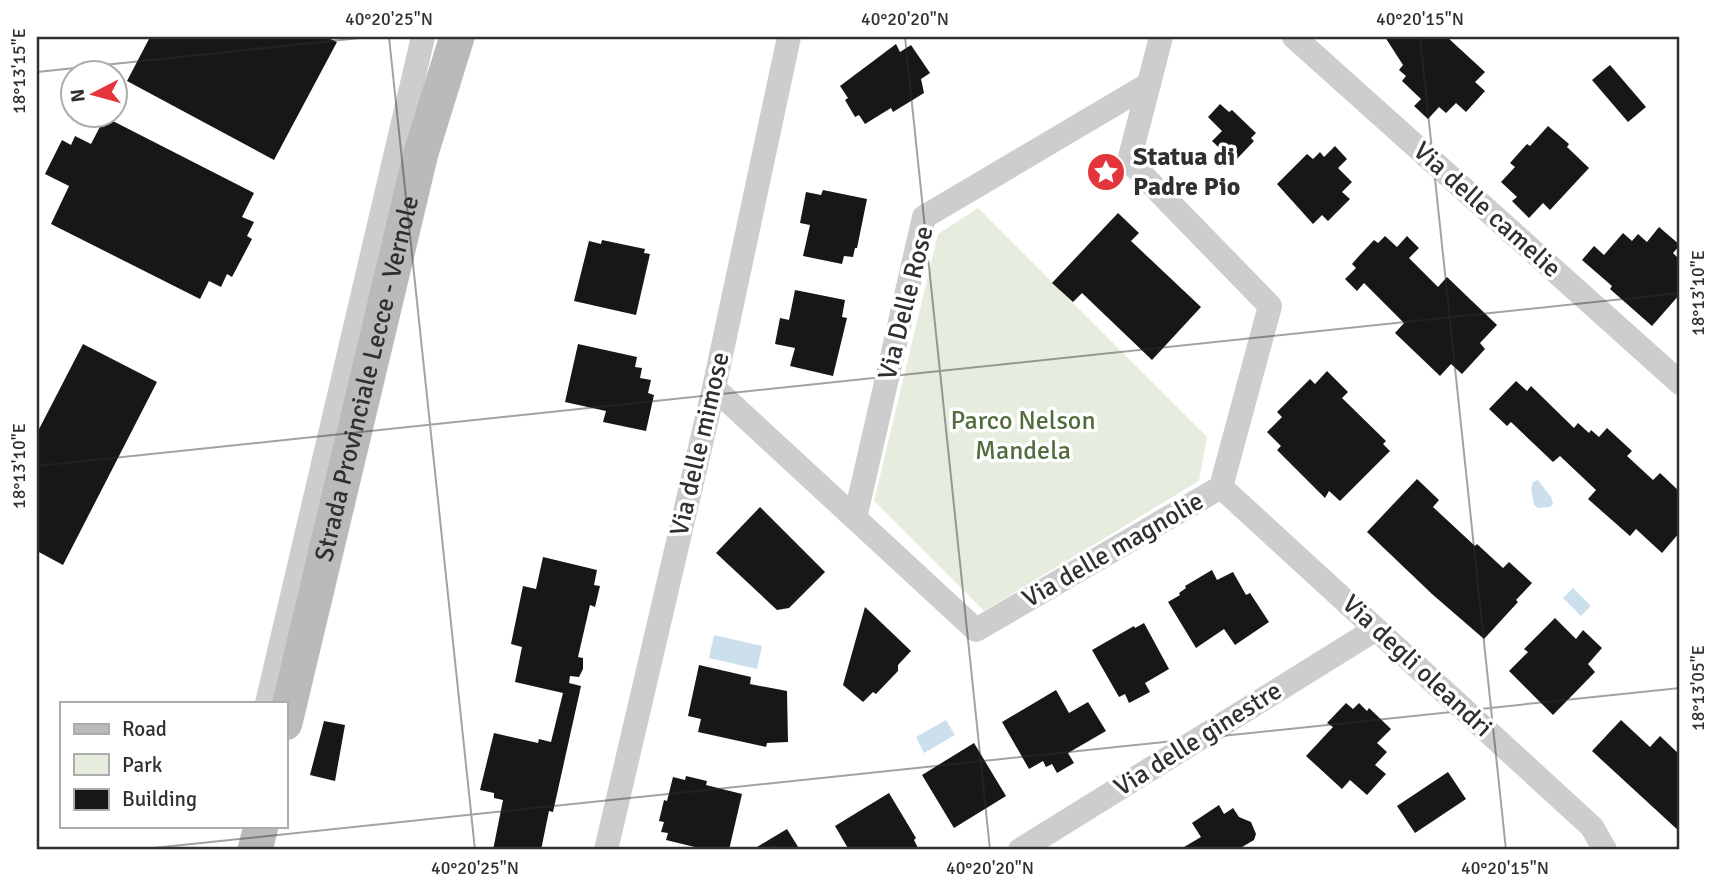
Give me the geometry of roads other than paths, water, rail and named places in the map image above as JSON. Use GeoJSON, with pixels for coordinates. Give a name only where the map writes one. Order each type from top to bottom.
{"type":"FeatureCollection","features":[{"type":"Feature","properties":{"kind":"main road","name":"Strada Provinciale Lecce - Vernole"},"geometry":{"type":"LineString","coordinates":[[287,715],[421,153],[457,37]]}},
{"type":"Feature","properties":{"kind":"main road"},"geometry":{"type":"LineString","coordinates":[[255,850],[260,828]]}},
{"type":"Feature","properties":{"kind":"street"},"geometry":{"type":"LineString","coordinates":[[267,702],[423,37]]}},
{"type":"Feature","properties":{"kind":"street","name":"Via delle mimose"},"geometry":{"type":"LineString","coordinates":[[606,850],[714,388],[789,37]]}},
{"type":"Feature","properties":{"kind":"street"},"geometry":{"type":"LineString","coordinates":[[1149,84],[1161,37]]}},
{"type":"Feature","properties":{"kind":"street","name":"Via delle camelie"},"geometry":{"type":"LineString","coordinates":[[1294,37],[1680,383]]}},
{"type":"Feature","properties":{"kind":"street","name":"Via delle magnolie"},"geometry":{"type":"LineString","coordinates":[[714,388],[976,630],[1221,487],[1270,306],[1129,161],[1149,84]]}},
{"type":"Feature","properties":{"kind":"street","name":"Via Delle Rose"},"geometry":{"type":"LineString","coordinates":[[855,518],[924,217],[1149,84]]}},
{"type":"Feature","properties":{"kind":"street","name":"Via degli oleandri"},"geometry":{"type":"LineString","coordinates":[[1221,487],[1592,827],[1605,850]]}},
{"type":"Feature","properties":{"kind":"street","name":"Via delle ginestre"},"geometry":{"type":"LineString","coordinates":[[1020,850],[1376,629]]}},
{"type":"Feature","properties":{"kind":"water"},"geometry":{"type":"Polygon","coordinates":[[[1538,480],[1551,497],[1553,504],[1550,507],[1538,508],[1534,505],[1531,488],[1533,482],[1538,480]]]}},
{"type":"Feature","properties":{"kind":"water"},"geometry":{"type":"Polygon","coordinates":[[[1573,588],[1591,606],[1581,616],[1563,598],[1573,588]]]}},
{"type":"Feature","properties":{"kind":"water"},"geometry":{"type":"Polygon","coordinates":[[[714,635],[762,646],[757,669],[709,658],[714,635]]]}},
{"type":"Feature","properties":{"kind":"water"},"geometry":{"type":"Polygon","coordinates":[[[946,720],[955,735],[924,753],[916,737],[946,720]]]}},
{"type":"Feature","properties":{"kind":"place","name":"Statua di Padre Pio"},"geometry":{"type":"Point","coordinates":[1106,172]}},
{"type":"Feature","properties":{"kind":"park label","name":"Parco Nelson Mandela"},"geometry":{"type":"Point","coordinates":[1023,436]}}]}
